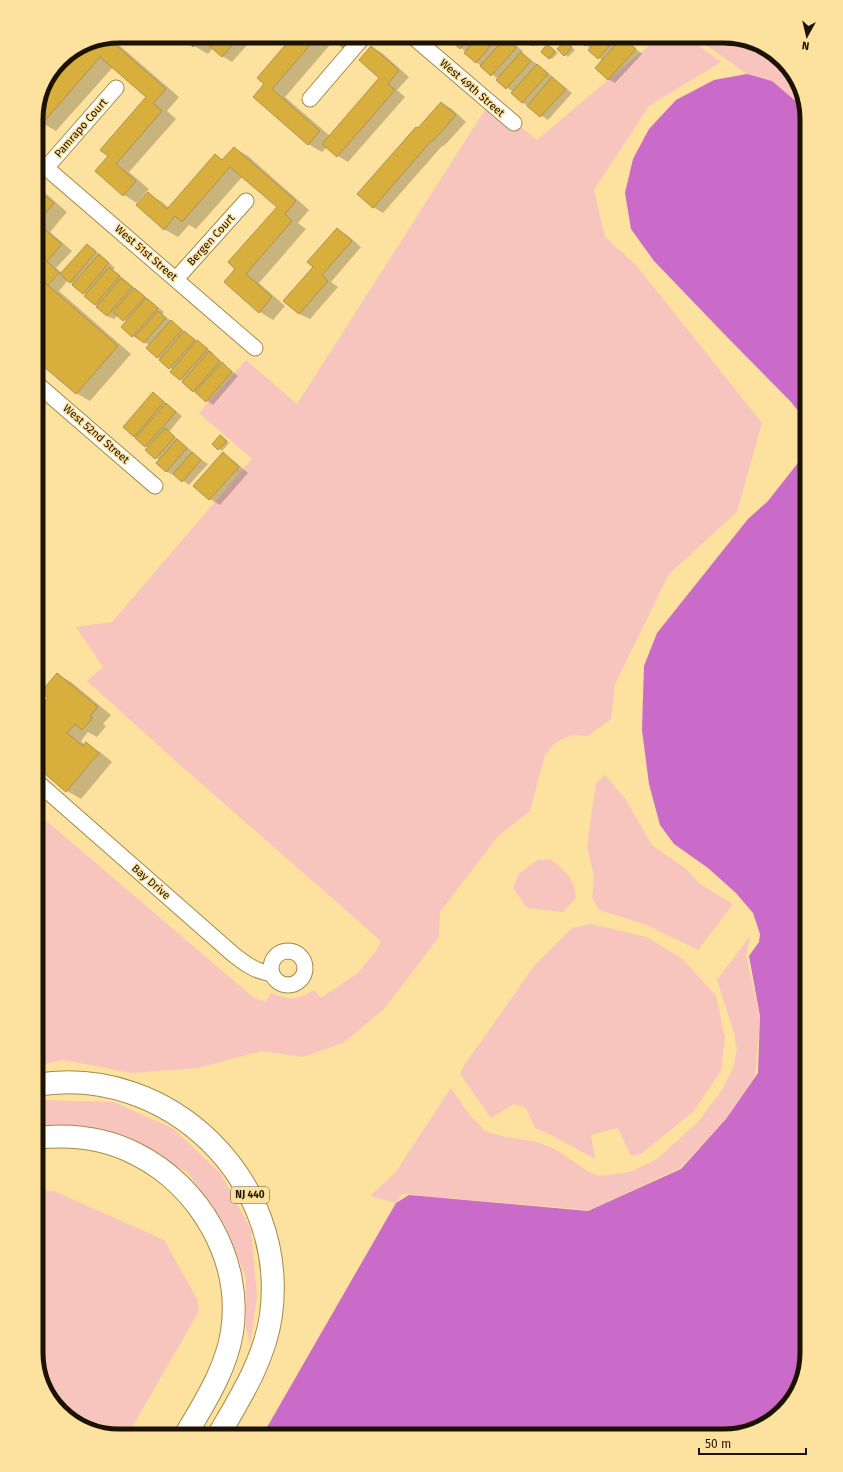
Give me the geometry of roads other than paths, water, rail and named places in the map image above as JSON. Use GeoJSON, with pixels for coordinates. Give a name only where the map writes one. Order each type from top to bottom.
{"type":"FeatureCollection","features":[{"type":"Feature","properties":{"kind":"highway","name":"NJ 440"},"geometry":{"type":"LineString","coordinates":[[43,1084],[72,1082],[98,1084],[123,1090],[159,1105],[182,1118],[212,1143],[232,1165],[252,1198],[262,1223],[270,1255],[273,1287],[271,1314],[266,1340],[256,1365],[222,1429]]}},
{"type":"Feature","properties":{"kind":"highway"},"geometry":{"type":"LineString","coordinates":[[43,1137],[59,1136],[86,1138],[112,1144],[136,1154],[159,1168],[180,1185],[198,1205],[215,1234],[223,1252],[230,1279],[234,1305],[232,1332],[226,1357],[189,1429]]}},
{"type":"Feature","properties":{"kind":"street"},"geometry":{"type":"LineString","coordinates":[[310,99],[358,43]]}},
{"type":"Feature","properties":{"kind":"street","name":"West 49th Street"},"geometry":{"type":"LineString","coordinates":[[420,43],[514,123]]}},
{"type":"Feature","properties":{"kind":"street","name":"Pamrapo Court"},"geometry":{"type":"LineString","coordinates":[[43,161],[116,88]]}},
{"type":"Feature","properties":{"kind":"street","name":"West 51st Street"},"geometry":{"type":"LineString","coordinates":[[43,165],[255,348]]}},
{"type":"Feature","properties":{"kind":"street","name":"Bergen Court"},"geometry":{"type":"LineString","coordinates":[[176,279],[246,201]]}},
{"type":"Feature","properties":{"kind":"street","name":"West 52nd Street"},"geometry":{"type":"LineString","coordinates":[[43,389],[155,486]]}},
{"type":"Feature","properties":{"kind":"street","name":"Bay Drive"},"geometry":{"type":"LineString","coordinates":[[43,787],[234,955],[250,967],[272,974]]}}]}
